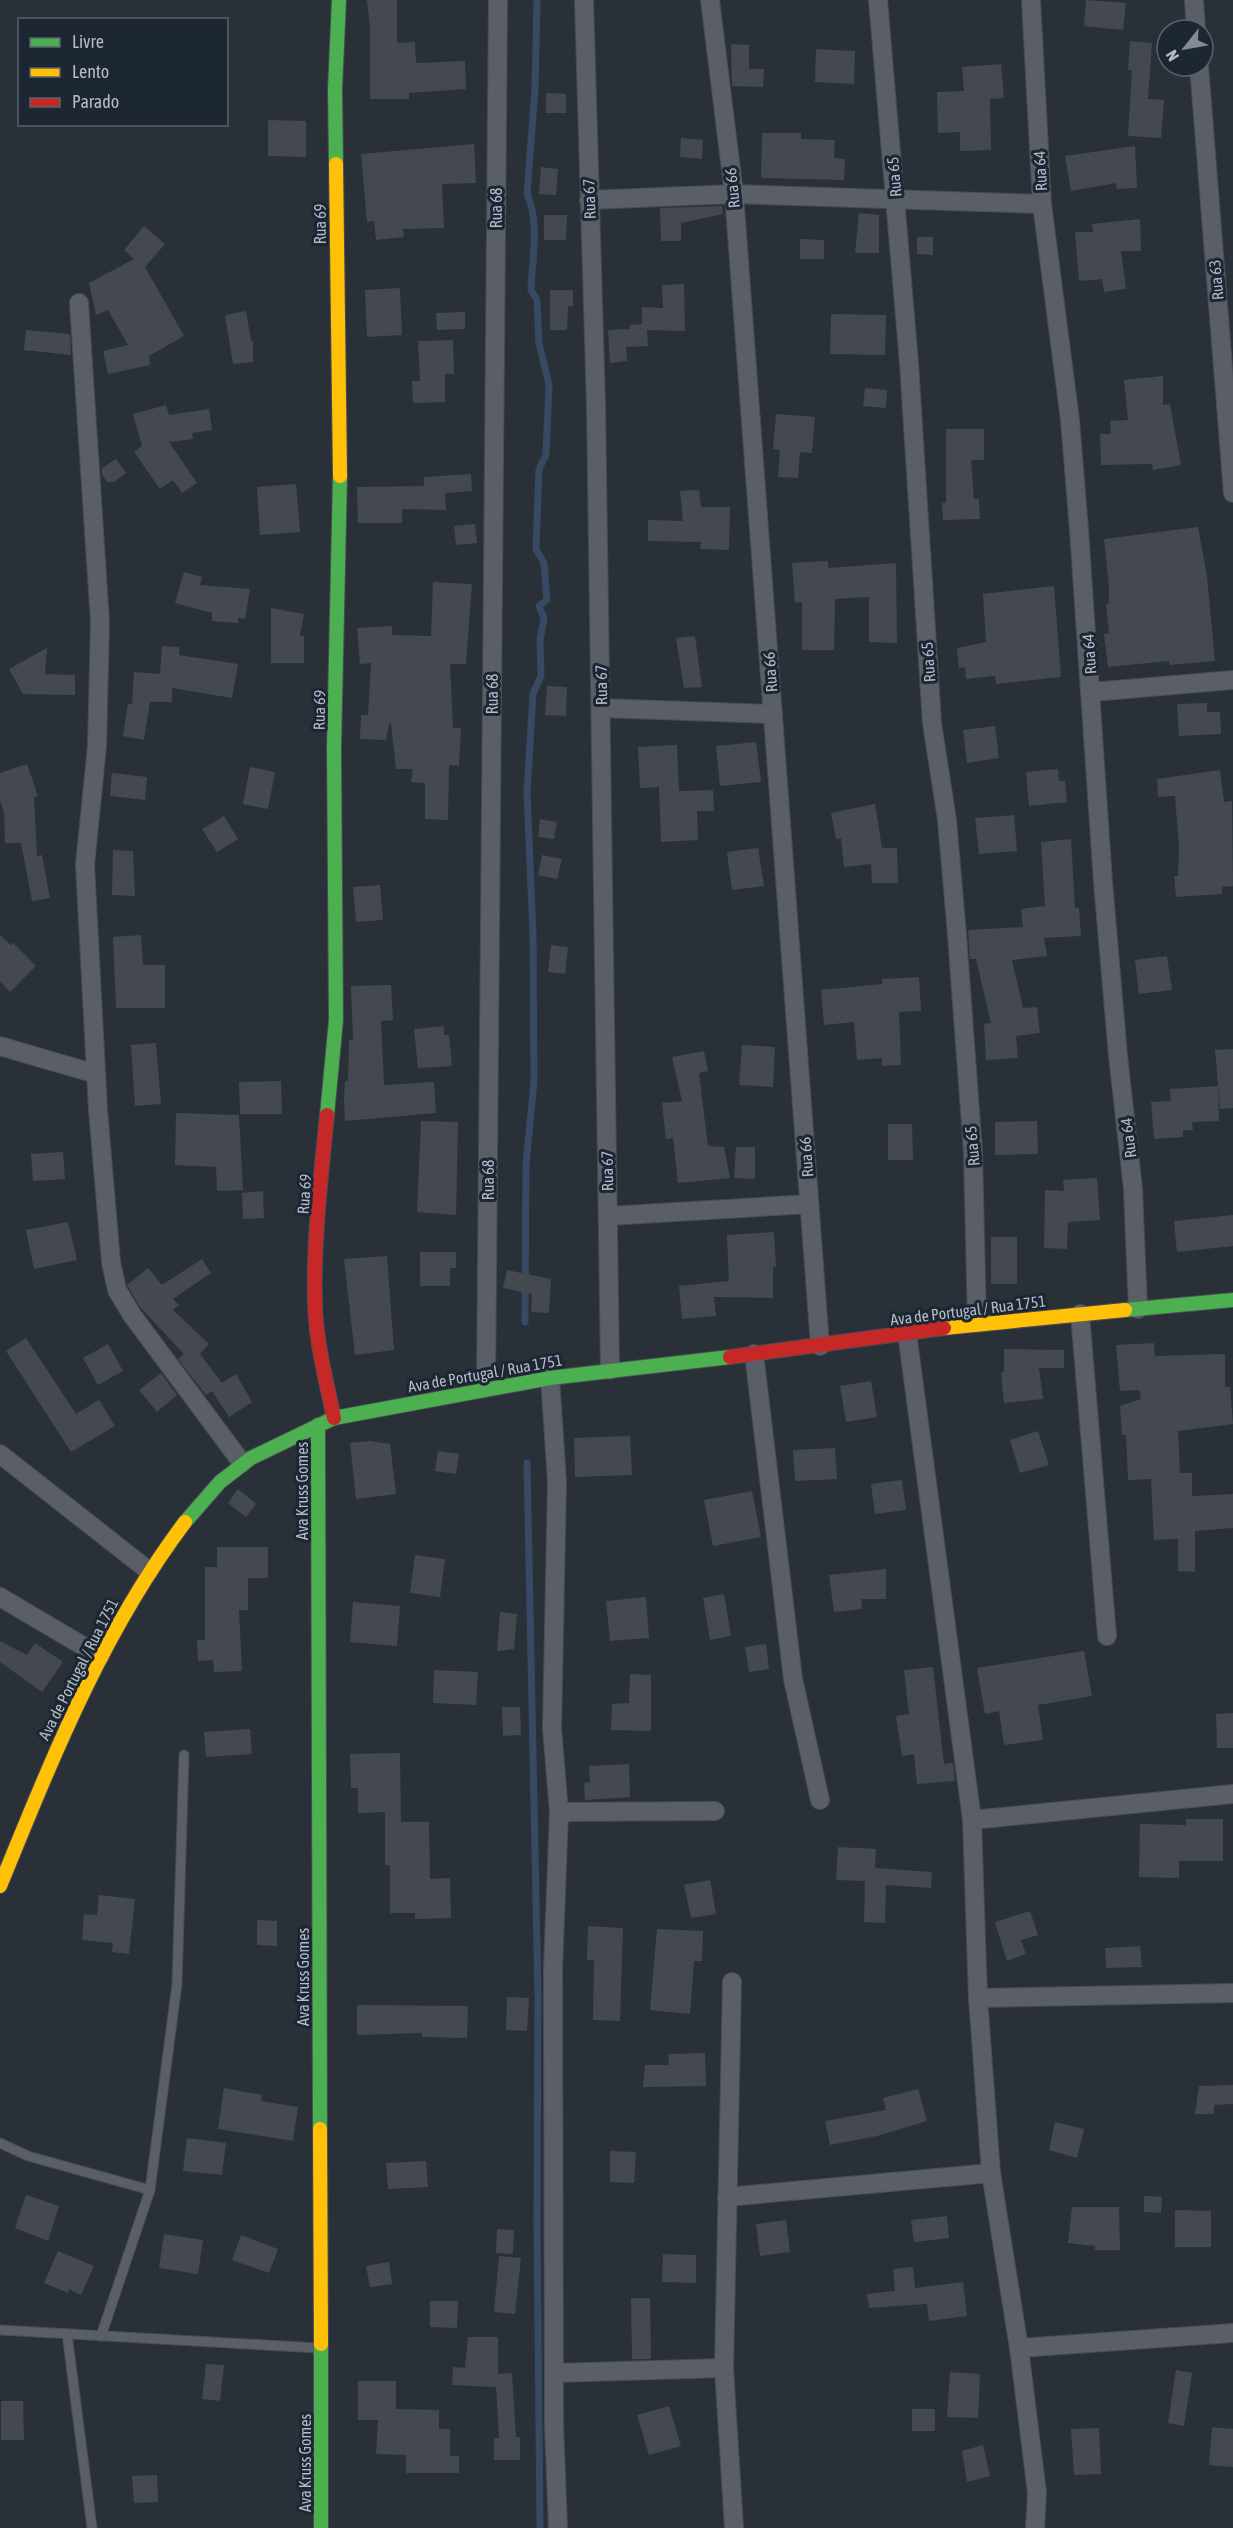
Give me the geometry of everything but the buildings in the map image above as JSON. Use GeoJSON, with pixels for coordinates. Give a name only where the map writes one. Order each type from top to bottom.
{"type":"FeatureCollection","features":[{"type":"Feature","properties":{"kind":"street","name":"Rua 69"},"geometry":{"type":"LineString","coordinates":[[334,1418],[324,1374],[315,1305],[320,1187],[336,1020],[334,748],[340,508],[335,89],[339,0]]}},
{"type":"Feature","properties":{"kind":"street","name":"Rua 68"},"geometry":{"type":"LineString","coordinates":[[486,1388],[498,0]]}},
{"type":"Feature","properties":{"kind":"street","name":"Rua 67"},"geometry":{"type":"LineString","coordinates":[[584,0],[596,406],[610,1370]]}},
{"type":"Feature","properties":{"kind":"street","name":"Rua 66"},"geometry":{"type":"LineString","coordinates":[[710,0],[734,194],[820,1346]]}},
{"type":"Feature","properties":{"kind":"street","name":"Rua 65"},"geometry":{"type":"LineString","coordinates":[[878,0],[896,200],[932,723],[947,820],[973,1152],[977,1323]]}},
{"type":"Feature","properties":{"kind":"street","name":"Rua 64"},"geometry":{"type":"LineString","coordinates":[[1031,0],[1041,204],[1070,420],[1092,692],[1104,894],[1118,1056],[1133,1189],[1138,1309]]}},
{"type":"Feature","properties":{"kind":"street"},"geometry":{"type":"LineString","coordinates":[[1194,0],[1195,18]]}},
{"type":"Feature","properties":{"kind":"street","name":"Rua 63"},"geometry":{"type":"LineString","coordinates":[[1200,78],[1233,493]]}},
{"type":"Feature","properties":{"kind":"street"},"geometry":{"type":"LineString","coordinates":[[589,200],[734,194],[1041,204]]}},
{"type":"Feature","properties":{"kind":"street"},"geometry":{"type":"LineString","coordinates":[[79,303],[100,621],[97,746],[86,865],[96,1074],[111,1262],[117,1290],[242,1463]]}},
{"type":"Feature","properties":{"kind":"street"},"geometry":{"type":"LineString","coordinates":[[1092,692],[1233,680]]}},
{"type":"Feature","properties":{"kind":"street"},"geometry":{"type":"LineString","coordinates":[[601,708],[773,714]]}},
{"type":"Feature","properties":{"kind":"street"},"geometry":{"type":"LineString","coordinates":[[0,1046],[96,1074]]}},
{"type":"Feature","properties":{"kind":"street"},"geometry":{"type":"LineString","coordinates":[[608,1216],[809,1204]]}},
{"type":"Feature","properties":{"kind":"street","name":"Ava de Portugal / Rua 1751"},"geometry":{"type":"LineString","coordinates":[[0,1886],[56,1750],[100,1656],[149,1572],[192,1512],[242,1463],[318,1425],[334,1418],[486,1388],[550,1378],[820,1346],[977,1323],[1233,1300]]}},
{"type":"Feature","properties":{"kind":"street"},"geometry":{"type":"LineString","coordinates":[[1080,1314],[1107,1636]]}},
{"type":"Feature","properties":{"kind":"street"},"geometry":{"type":"LineString","coordinates":[[907,1333],[972,1820],[978,1998],[991,2173],[1018,2348],[1037,2493],[1035,2528]]}},
{"type":"Feature","properties":{"kind":"street"},"geometry":{"type":"LineString","coordinates":[[754,1354],[793,1679],[820,1800]]}},
{"type":"Feature","properties":{"kind":"street"},"geometry":{"type":"LineString","coordinates":[[550,1378],[557,1481],[552,1728],[559,1812],[553,1969],[554,2373],[558,2528]]}},
{"type":"Feature","properties":{"kind":"street","name":"Ava Kruss Gomes"},"geometry":{"type":"LineString","coordinates":[[318,1425],[321,2528]]}},
{"type":"Feature","properties":{"kind":"street"},"geometry":{"type":"LineString","coordinates":[[0,1454],[149,1572]]}},
{"type":"Feature","properties":{"kind":"street"},"geometry":{"type":"LineString","coordinates":[[0,1597],[100,1656]]}},
{"type":"Feature","properties":{"kind":"street"},"geometry":{"type":"LineString","coordinates":[[972,1820],[1233,1794]]}},
{"type":"Feature","properties":{"kind":"street"},"geometry":{"type":"LineString","coordinates":[[559,1812],[715,1811]]}},
{"type":"Feature","properties":{"kind":"street"},"geometry":{"type":"LineString","coordinates":[[732,1982],[724,2368],[734,2528]]}},
{"type":"Feature","properties":{"kind":"street"},"geometry":{"type":"LineString","coordinates":[[978,1998],[1233,1993]]}},
{"type":"Feature","properties":{"kind":"street"},"geometry":{"type":"LineString","coordinates":[[727,2197],[991,2173]]}},
{"type":"Feature","properties":{"kind":"street"},"geometry":{"type":"LineString","coordinates":[[1018,2348],[1233,2334]]}},
{"type":"Feature","properties":{"kind":"street"},"geometry":{"type":"LineString","coordinates":[[554,2373],[724,2368]]}},
{"type":"Feature","properties":{"kind":"lane"},"geometry":{"type":"LineString","coordinates":[[101,2336],[150,2190],[177,1984],[184,1755]]}},
{"type":"Feature","properties":{"kind":"lane"},"geometry":{"type":"LineString","coordinates":[[0,2143],[28,2156],[150,2190]]}},
{"type":"Feature","properties":{"kind":"lane"},"geometry":{"type":"LineString","coordinates":[[0,2330],[321,2348]]}},
{"type":"Feature","properties":{"kind":"lane"},"geometry":{"type":"LineString","coordinates":[[68,2334],[92,2528]]}},
{"type":"Feature","properties":{"kind":"waterway"},"geometry":{"type":"LineString","coordinates":[[525,1322],[526,1164],[534,1082],[533,935],[527,792],[533,694],[541,676],[540,640],[544,618],[539,606],[547,600],[544,563],[536,549],[539,469],[546,455],[549,385],[539,343],[537,300],[531,290],[534,229],[527,194],[535,89],[537,0]]}},
{"type":"Feature","properties":{"kind":"waterway"},"geometry":{"type":"LineString","coordinates":[[527,1463],[538,1998],[537,2221],[540,2528]]}},
{"type":"Feature","properties":{"kind":"traffic: fast"},"geometry":{"type":"LineString","coordinates":[[336,164],[335,89],[339,0]]}},
{"type":"Feature","properties":{"kind":"traffic: fast"},"geometry":{"type":"LineString","coordinates":[[327,1115],[336,1020],[334,748],[340,476]]}},
{"type":"Feature","properties":{"kind":"traffic: fast"},"geometry":{"type":"LineString","coordinates":[[1125,1310],[1233,1300]]}},
{"type":"Feature","properties":{"kind":"traffic: fast"},"geometry":{"type":"LineString","coordinates":[[185,1522],[220,1482],[251,1458],[334,1418],[550,1378],[730,1357]]}},
{"type":"Feature","properties":{"kind":"traffic: fast"},"geometry":{"type":"LineString","coordinates":[[318,1425],[320,2129]]}},
{"type":"Feature","properties":{"kind":"traffic: fast"},"geometry":{"type":"LineString","coordinates":[[321,2344],[321,2528]]}},
{"type":"Feature","properties":{"kind":"traffic: slow"},"geometry":{"type":"LineString","coordinates":[[336,164],[340,476]]}},
{"type":"Feature","properties":{"kind":"traffic: slow"},"geometry":{"type":"LineString","coordinates":[[944,1328],[1125,1310]]}},
{"type":"Feature","properties":{"kind":"traffic: slow"},"geometry":{"type":"LineString","coordinates":[[0,1886],[39,1791],[104,1652],[128,1607],[185,1522]]}},
{"type":"Feature","properties":{"kind":"traffic: slow"},"geometry":{"type":"LineString","coordinates":[[320,2129],[321,2344]]}},
{"type":"Feature","properties":{"kind":"traffic: jam"},"geometry":{"type":"LineString","coordinates":[[327,1115],[316,1233],[315,1304],[319,1347],[334,1418]]}},
{"type":"Feature","properties":{"kind":"traffic: jam"},"geometry":{"type":"LineString","coordinates":[[730,1357],[944,1328]]}}]}
